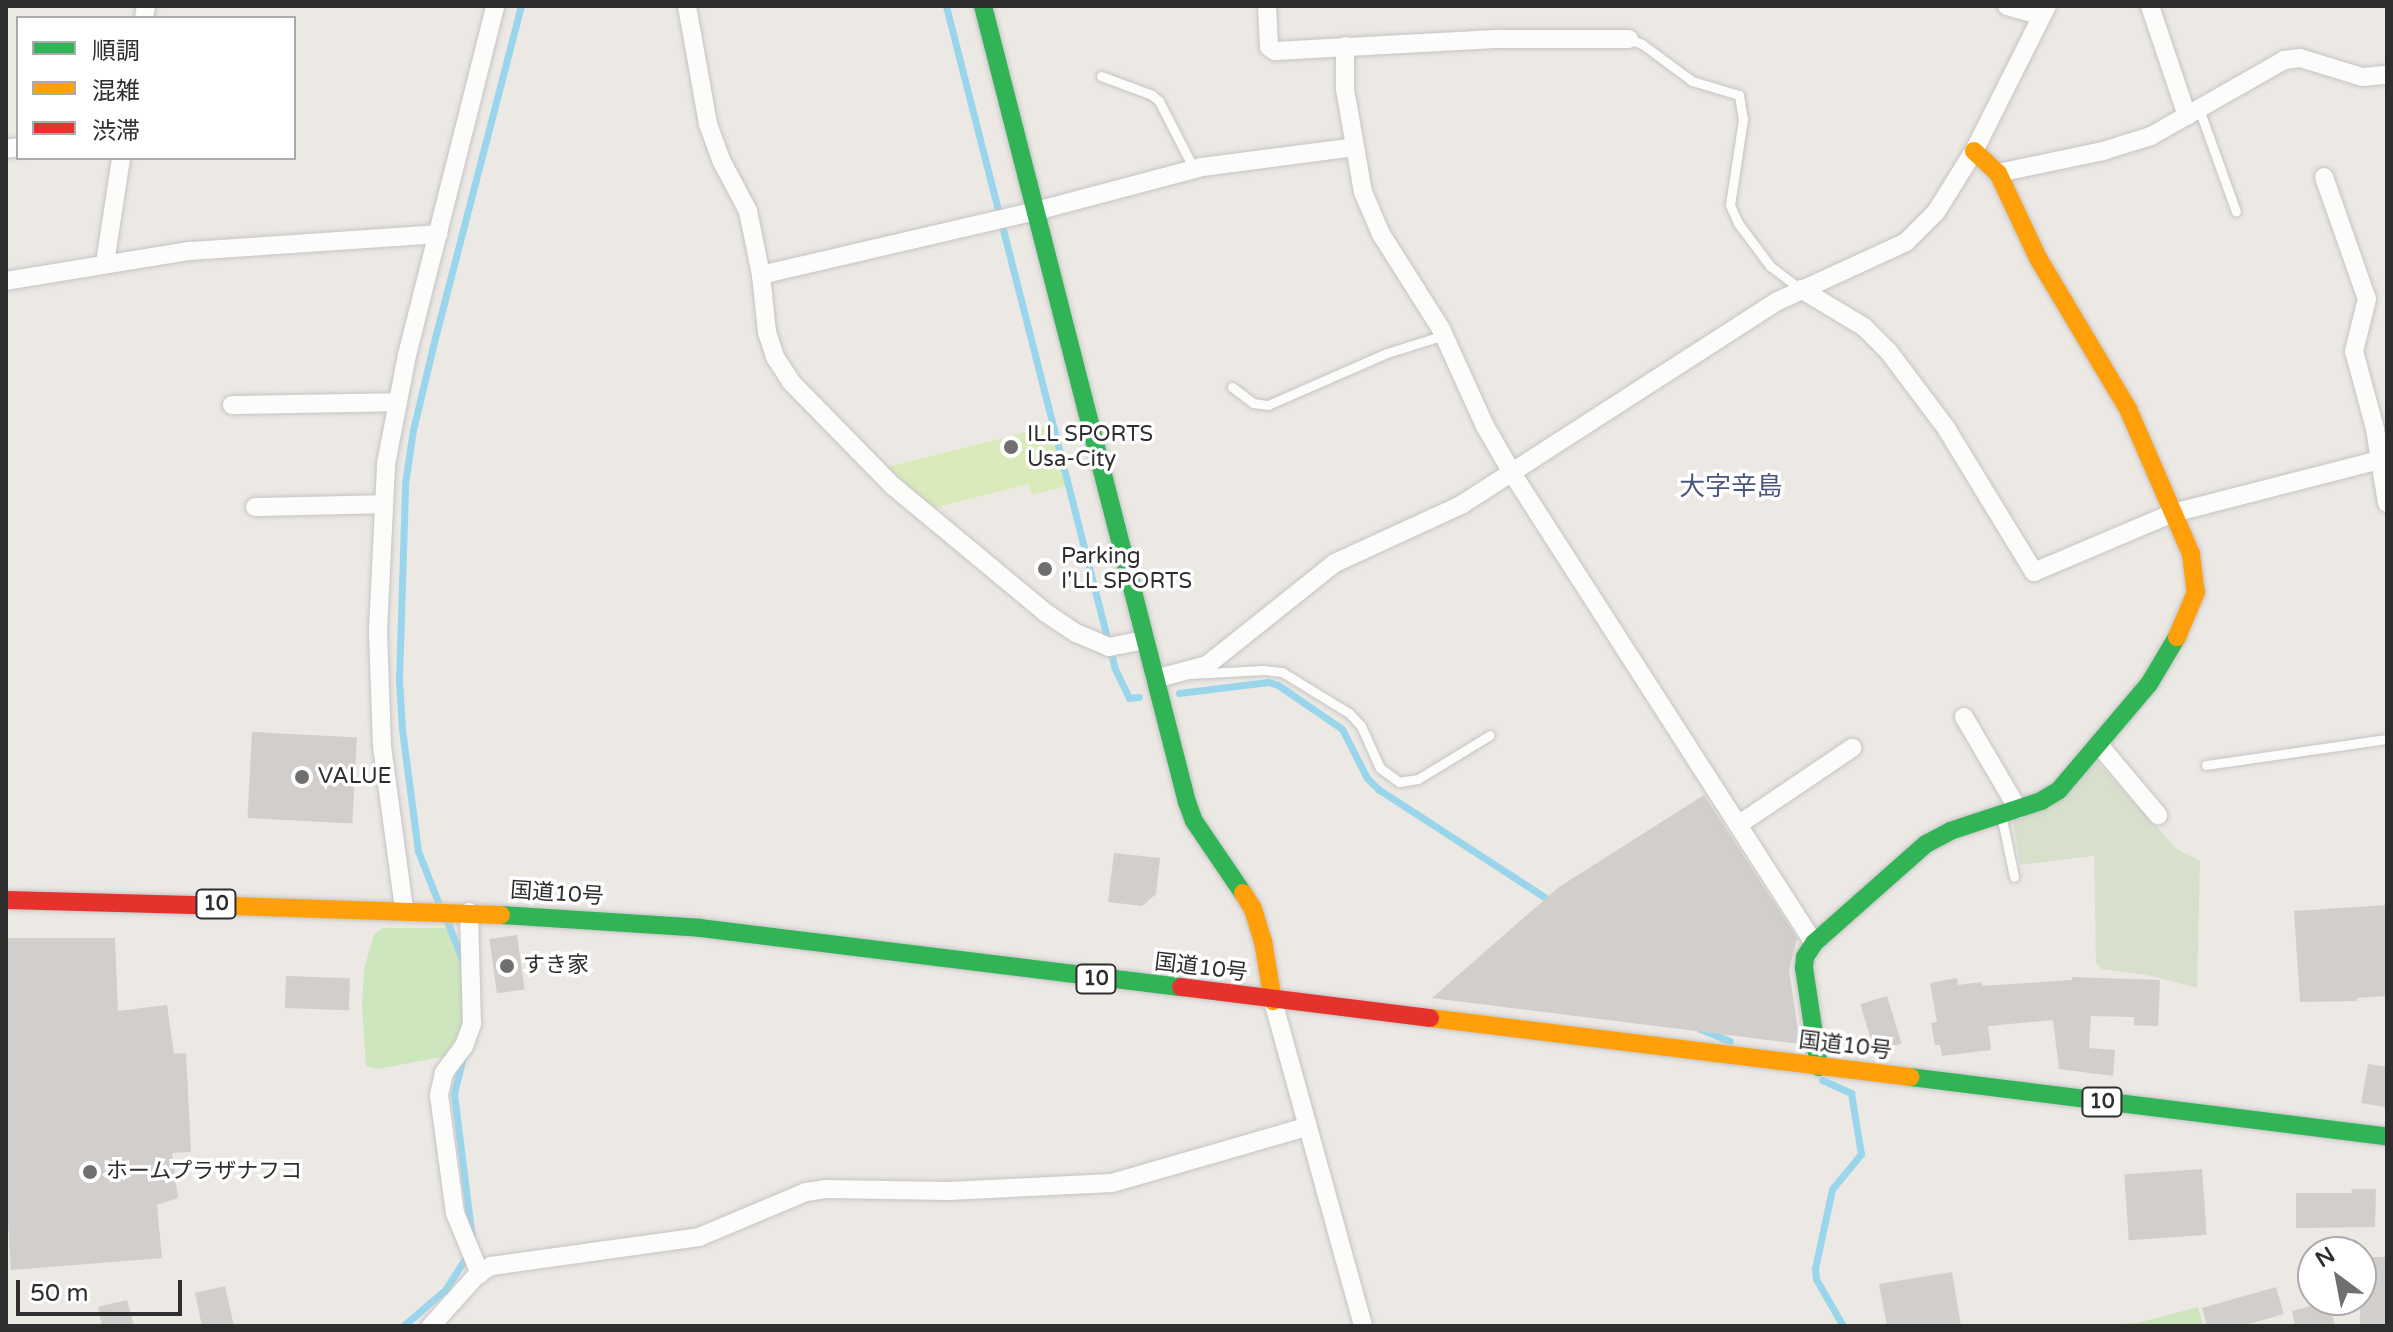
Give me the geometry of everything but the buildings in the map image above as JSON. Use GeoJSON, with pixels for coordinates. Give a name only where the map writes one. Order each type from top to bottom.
{"type":"FeatureCollection","features":[{"type":"Feature","properties":{"kind":"main road"},"geometry":{"type":"LineString","coordinates":[[983,6],[1194,821],[1245,894],[1259,924],[1273,1001]]}},
{"type":"Feature","properties":{"kind":"main road"},"geometry":{"type":"LineString","coordinates":[[1818,1067],[1804,968],[1805,957],[1814,943],[1926,844],[1950,831],[2047,799],[2059,790],[2149,684],[2194,602],[2195,567],[2118,390],[2038,258],[1998,173],[1974,151]]}},
{"type":"Feature","properties":{"kind":"main road","name":"国道10号"},"geometry":{"type":"LineString","coordinates":[[6,900],[404,909],[700,928],[2387,1136]]}},
{"type":"Feature","properties":{"kind":"street"},"geometry":{"type":"LineString","coordinates":[[404,909],[382,746],[378,630],[386,464],[398,402],[495,6]]}},
{"type":"Feature","properties":{"kind":"street"},"geometry":{"type":"LineString","coordinates":[[687,6],[708,124],[721,160],[748,211],[761,275],[767,332],[775,357],[791,382],[855,451],[1046,613],[1076,633],[1109,647],[1145,640]]}},
{"type":"Feature","properties":{"kind":"street"},"geometry":{"type":"LineString","coordinates":[[1267,6],[1270,49],[1543,37],[1629,39]]}},
{"type":"Feature","properties":{"kind":"street"},"geometry":{"type":"LineString","coordinates":[[1155,679],[1207,665],[1335,563],[1443,515],[1755,315],[1801,289],[1896,249],[1915,235],[1936,212],[1974,151],[2044,11],[2007,6]]}},
{"type":"Feature","properties":{"kind":"street"},"geometry":{"type":"LineString","coordinates":[[2150,6],[2193,113]]}},
{"type":"Feature","properties":{"kind":"street"},"geometry":{"type":"LineString","coordinates":[[1345,46],[1345,89],[1363,192],[1375,222],[1444,335],[1475,406],[1512,473],[1814,943]]}},
{"type":"Feature","properties":{"kind":"street"},"geometry":{"type":"LineString","coordinates":[[1998,173],[2131,143],[2193,113],[2292,58],[2308,60],[2351,75],[2387,75]]}},
{"type":"Feature","properties":{"kind":"street"},"geometry":{"type":"LineString","coordinates":[[761,275],[1036,211],[1194,169],[1355,147]]}},
{"type":"Feature","properties":{"kind":"street"},"geometry":{"type":"LineString","coordinates":[[105,263],[121,160]]}},
{"type":"Feature","properties":{"kind":"street"},"geometry":{"type":"LineString","coordinates":[[2324,177],[2367,299],[2354,351],[2375,429],[2387,503]]}},
{"type":"Feature","properties":{"kind":"street"},"geometry":{"type":"LineString","coordinates":[[6,281],[105,263],[221,248],[438,234]]}},
{"type":"Feature","properties":{"kind":"street"},"geometry":{"type":"LineString","coordinates":[[1801,289],[1864,327],[1889,352],[1946,428],[2034,572],[2173,513],[2380,460]]}},
{"type":"Feature","properties":{"kind":"street"},"geometry":{"type":"LineString","coordinates":[[232,405],[398,402]]}},
{"type":"Feature","properties":{"kind":"street"},"geometry":{"type":"LineString","coordinates":[[255,507],[383,504]]}},
{"type":"Feature","properties":{"kind":"street"},"geometry":{"type":"LineString","coordinates":[[1964,717],[2010,812]]}},
{"type":"Feature","properties":{"kind":"street"},"geometry":{"type":"LineString","coordinates":[[2099,745],[2158,815]]}},
{"type":"Feature","properties":{"kind":"street"},"geometry":{"type":"LineString","coordinates":[[1738,825],[1852,748]]}},
{"type":"Feature","properties":{"kind":"street"},"geometry":{"type":"LineString","coordinates":[[469,912],[472,1024],[468,1040],[444,1073],[439,1088],[452,1198],[460,1230],[480,1274]]}},
{"type":"Feature","properties":{"kind":"street"},"geometry":{"type":"LineString","coordinates":[[1273,1001],[1363,1326]]}},
{"type":"Feature","properties":{"kind":"street"},"geometry":{"type":"LineString","coordinates":[[431,1326],[480,1274],[507,1261],[699,1237],[797,1195],[825,1189],[949,1191],[1112,1183],[1306,1127]]}},
{"type":"Feature","properties":{"kind":"lane"},"geometry":{"type":"LineString","coordinates":[[1629,39],[1642,44],[1692,81],[1739,95],[1743,119],[1730,205],[1738,223],[1770,266],[1801,289]]}},
{"type":"Feature","properties":{"kind":"lane"},"geometry":{"type":"LineString","coordinates":[[1101,76],[1152,95],[1159,101],[1194,169]]}},
{"type":"Feature","properties":{"kind":"lane"},"geometry":{"type":"LineString","coordinates":[[2193,113],[2236,212]]}},
{"type":"Feature","properties":{"kind":"lane"},"geometry":{"type":"LineString","coordinates":[[1232,387],[1253,403],[1268,405],[1387,353],[1444,335]]}},
{"type":"Feature","properties":{"kind":"lane"},"geometry":{"type":"LineString","coordinates":[[1187,672],[1197,676],[1263,670],[1282,672],[1349,713],[1365,733],[1380,768],[1399,782],[1418,779],[1490,735]]}},
{"type":"Feature","properties":{"kind":"lane"},"geometry":{"type":"LineString","coordinates":[[2206,765],[2387,739]]}},
{"type":"Feature","properties":{"kind":"lane"},"geometry":{"type":"LineString","coordinates":[[2010,812],[2014,877]]}},
{"type":"Feature","properties":{"kind":"green space","name":"ILL SPORTS Usa-City"},"geometry":{"type":"Polygon","coordinates":[[[1051,426],[1066,486],[1032,495],[1028,484],[934,508],[883,468],[1051,426]]]}},
{"type":"Feature","properties":{"kind":"green space"},"geometry":{"type":"Polygon","coordinates":[[[2097,762],[2177,849],[2200,861],[2197,988],[2148,975],[2101,969],[2096,962],[2094,856],[2020,865],[2013,821],[2097,762]]]}},
{"type":"Feature","properties":{"kind":"green space"},"geometry":{"type":"Polygon","coordinates":[[[383,928],[447,928],[458,944],[463,959],[466,1019],[446,1056],[378,1069],[366,1066],[362,1007],[364,970],[374,934],[383,928]]]}},
{"type":"Feature","properties":{"kind":"green space"},"geometry":{"type":"Polygon","coordinates":[[[2198,1307],[2203,1326],[2077,1326],[2137,1323],[2198,1307]]]}},
{"type":"Feature","properties":{"kind":"waterway"},"geometry":{"type":"LineString","coordinates":[[438,902],[418,851],[402,729],[399,680],[405,484],[413,430],[435,338],[521,6]]}},
{"type":"Feature","properties":{"kind":"waterway"},"geometry":{"type":"LineString","coordinates":[[946,6],[1115,669],[1129,698],[1139,697]]}},
{"type":"Feature","properties":{"kind":"waterway"},"geometry":{"type":"LineString","coordinates":[[1179,693],[1268,682],[1278,685],[1342,729],[1367,778],[1378,789],[1552,902]]}},
{"type":"Feature","properties":{"kind":"waterway"},"geometry":{"type":"LineString","coordinates":[[447,921],[463,961]]}},
{"type":"Feature","properties":{"kind":"waterway"},"geometry":{"type":"LineString","coordinates":[[1700,1029],[1730,1041]]}},
{"type":"Feature","properties":{"kind":"waterway"},"geometry":{"type":"LineString","coordinates":[[463,1057],[454,1094],[472,1238]]}},
{"type":"Feature","properties":{"kind":"waterway"},"geometry":{"type":"LineString","coordinates":[[1822,1080],[1851,1093],[1861,1154],[1832,1189],[1815,1268],[1816,1279],[1843,1326]]}},
{"type":"Feature","properties":{"kind":"waterway"},"geometry":{"type":"LineString","coordinates":[[403,1326],[445,1290],[468,1254]]}},
{"type":"Feature","properties":{"kind":"traffic: fast"},"geometry":{"type":"LineString","coordinates":[[983,6],[1187,802],[1194,821],[1243,893]]}},
{"type":"Feature","properties":{"kind":"traffic: fast"},"geometry":{"type":"LineString","coordinates":[[1819,1067],[1804,968],[1805,957],[1814,943],[1926,844],[1950,831],[2041,801],[2059,790],[2149,684],[2177,637]]}},
{"type":"Feature","properties":{"kind":"traffic: fast"},"geometry":{"type":"LineString","coordinates":[[501,915],[700,928],[1181,987]]}},
{"type":"Feature","properties":{"kind":"traffic: fast"},"geometry":{"type":"LineString","coordinates":[[1910,1077],[2387,1136]]}},
{"type":"Feature","properties":{"kind":"traffic: slow"},"geometry":{"type":"LineString","coordinates":[[1974,151],[1998,173],[2038,258],[2128,409],[2191,554],[2196,592],[2177,637]]}},
{"type":"Feature","properties":{"kind":"traffic: slow"},"geometry":{"type":"LineString","coordinates":[[1243,893],[1253,909],[1263,941],[1273,1001]]}},
{"type":"Feature","properties":{"kind":"traffic: slow"},"geometry":{"type":"LineString","coordinates":[[202,905],[501,915]]}},
{"type":"Feature","properties":{"kind":"traffic: slow"},"geometry":{"type":"LineString","coordinates":[[1430,1018],[1910,1077]]}},
{"type":"Feature","properties":{"kind":"traffic: jam"},"geometry":{"type":"LineString","coordinates":[[6,900],[202,905]]}},
{"type":"Feature","properties":{"kind":"traffic: jam"},"geometry":{"type":"LineString","coordinates":[[1181,987],[1430,1018]]}},
{"type":"Feature","properties":{"kind":"place","name":"ILL SPORTS Usa-City"},"geometry":{"type":"Point","coordinates":[1011,447]}},
{"type":"Feature","properties":{"kind":"place","name":"Parking I'LL SPORTS"},"geometry":{"type":"Point","coordinates":[1045,569]}},
{"type":"Feature","properties":{"kind":"place","name":"VALUE"},"geometry":{"type":"Point","coordinates":[302,777]}},
{"type":"Feature","properties":{"kind":"place","name":"すき家"},"geometry":{"type":"Point","coordinates":[507,966]}},
{"type":"Feature","properties":{"kind":"place","name":"ホームプラザナフコ"},"geometry":{"type":"Point","coordinates":[90,1172]}},
{"type":"Feature","properties":{"kind":"district","name":"大字辛島"},"geometry":{"type":"Point","coordinates":[1731,487]}}]}
